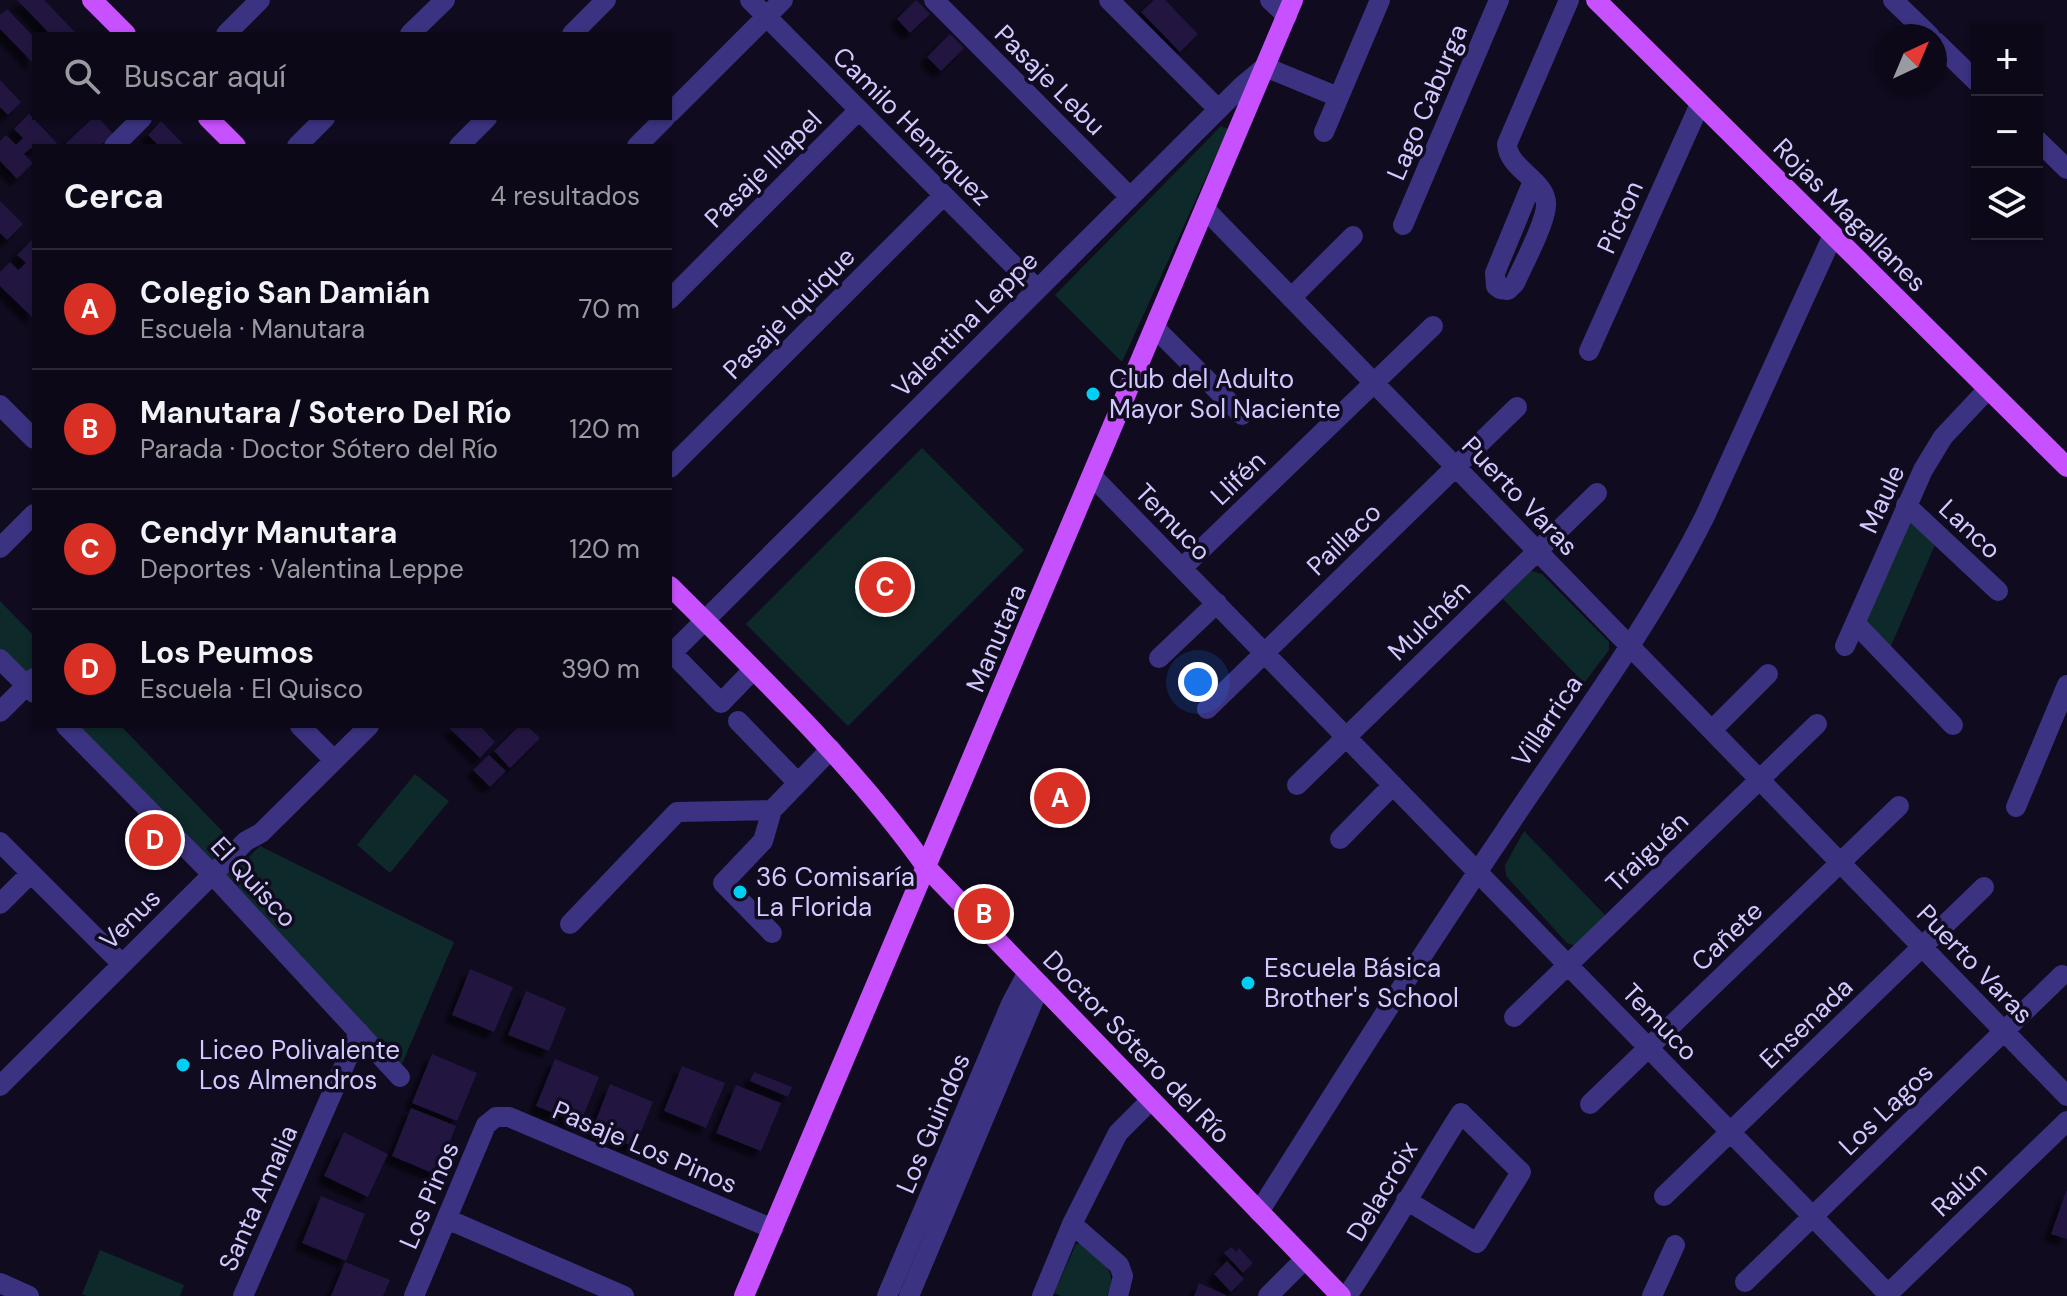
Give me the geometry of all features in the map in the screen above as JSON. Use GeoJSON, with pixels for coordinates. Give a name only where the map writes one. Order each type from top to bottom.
{"type":"FeatureCollection","features":[{"type":"Feature","properties":{"kind":"main road"},"geometry":{"type":"LineString","coordinates":[[92,0],[124,32]]}},
{"type":"Feature","properties":{"kind":"main road","name":"Rojas Magallanes"},"geometry":{"type":"LineString","coordinates":[[1596,0],[2067,467]]}},
{"type":"Feature","properties":{"kind":"main road","name":"Manutara"},"geometry":{"type":"LineString","coordinates":[[744,1296],[1290,8]]}},
{"type":"Feature","properties":{"kind":"main road"},"geometry":{"type":"LineString","coordinates":[[210,120],[234,144]]}},
{"type":"Feature","properties":{"kind":"main road","name":"Doctor Sótero del Río"},"geometry":{"type":"LineString","coordinates":[[672,588],[831,749],[883,809],[927,868],[1344,1296]]}},
{"type":"Feature","properties":{"kind":"street"},"geometry":{"type":"LineString","coordinates":[[228,32],[260,0]]}},
{"type":"Feature","properties":{"kind":"street"},"geometry":{"type":"LineString","coordinates":[[412,32],[445,0]]}},
{"type":"Feature","properties":{"kind":"street"},"geometry":{"type":"LineString","coordinates":[[574,32],[606,0]]}},
{"type":"Feature","properties":{"kind":"street","name":"Camilo Henríquez"},"geometry":{"type":"LineString","coordinates":[[750,0],[1037,289]]}},
{"type":"Feature","properties":{"kind":"street"},"geometry":{"type":"LineString","coordinates":[[672,111],[783,0]]}},
{"type":"Feature","properties":{"kind":"street","name":"Pasaje Lebu"},"geometry":{"type":"LineString","coordinates":[[934,0],[1130,197]]}},
{"type":"Feature","properties":{"kind":"street"},"geometry":{"type":"LineString","coordinates":[[1109,0],[1218,109]]}},
{"type":"Feature","properties":{"kind":"street"},"geometry":{"type":"LineString","coordinates":[[1270,0],[1290,8]]}},
{"type":"Feature","properties":{"kind":"street"},"geometry":{"type":"LineString","coordinates":[[1324,132],[1380,0]]}},
{"type":"Feature","properties":{"kind":"street","name":"Lago Caburga"},"geometry":{"type":"LineString","coordinates":[[1403,225],[1499,0]]}},
{"type":"Feature","properties":{"kind":"street"},"geometry":{"type":"LineString","coordinates":[[1533,181],[1510,156],[1507,144],[1569,0]]}},
{"type":"Feature","properties":{"kind":"street"},"geometry":{"type":"LineString","coordinates":[[1893,0],[1918,24]]}},
{"type":"Feature","properties":{"kind":"street"},"geometry":{"type":"LineString","coordinates":[[1947,53],[1971,76]]}},
{"type":"Feature","properties":{"kind":"street"},"geometry":{"type":"LineString","coordinates":[[1265,67],[1338,97]]}},
{"type":"Feature","properties":{"kind":"street","name":"Valentina Leppe"},"geometry":{"type":"LineString","coordinates":[[753,670],[721,703],[672,653],[1218,109],[1265,67]]}},
{"type":"Feature","properties":{"kind":"street","name":"Picton"},"geometry":{"type":"LineString","coordinates":[[1589,351],[1700,104]]}},
{"type":"Feature","properties":{"kind":"street","name":"Pasaje Illapel"},"geometry":{"type":"LineString","coordinates":[[672,297],[859,110]]}},
{"type":"Feature","properties":{"kind":"street"},"geometry":{"type":"LineString","coordinates":[[116,144],[140,120]]}},
{"type":"Feature","properties":{"kind":"street"},"geometry":{"type":"LineString","coordinates":[[299,144],[323,120]]}},
{"type":"Feature","properties":{"kind":"street"},"geometry":{"type":"LineString","coordinates":[[461,144],[485,120]]}},
{"type":"Feature","properties":{"kind":"street"},"geometry":{"type":"LineString","coordinates":[[639,144],[663,120]]}},
{"type":"Feature","properties":{"kind":"street"},"geometry":{"type":"LineString","coordinates":[[2043,146],[2067,169]]}},
{"type":"Feature","properties":{"kind":"street","name":"Pasaje Iquique"},"geometry":{"type":"LineString","coordinates":[[672,466],[944,195]]}},
{"type":"Feature","properties":{"kind":"street","name":"Puerto Varas"},"geometry":{"type":"LineString","coordinates":[[1205,209],[2067,1096]]}},
{"type":"Feature","properties":{"kind":"street","name":"Villarrica"},"geometry":{"type":"LineString","coordinates":[[1259,1212],[1477,872],[1629,645],[1701,524],[1833,235]]}},
{"type":"Feature","properties":{"kind":"street"},"geometry":{"type":"LineString","coordinates":[[1291,298],[1353,236]]}},
{"type":"Feature","properties":{"kind":"street","name":"Llifén"},"geometry":{"type":"LineString","coordinates":[[1182,568],[1433,326]]}},
{"type":"Feature","properties":{"kind":"street"},"geometry":{"type":"LineString","coordinates":[[1155,328],[1242,415]]}},
{"type":"Feature","properties":{"kind":"street","name":"Maule"},"geometry":{"type":"LineString","coordinates":[[1845,646],[1906,505],[1943,437],[1988,389]]}},
{"type":"Feature","properties":{"kind":"street"},"geometry":{"type":"LineString","coordinates":[[0,405],[32,437]]}},
{"type":"Feature","properties":{"kind":"street","name":"Paillaco"},"geometry":{"type":"LineString","coordinates":[[1207,709],[1517,407]]}},
{"type":"Feature","properties":{"kind":"street","name":"Temuco"},"geometry":{"type":"LineString","coordinates":[[1093,477],[1889,1295]]}},
{"type":"Feature","properties":{"kind":"street","name":"Mulchén"},"geometry":{"type":"LineString","coordinates":[[1297,785],[1597,493]]}},
{"type":"Feature","properties":{"kind":"street","name":"Lanco"},"geometry":{"type":"LineString","coordinates":[[1906,505],[1998,591]]}},
{"type":"Feature","properties":{"kind":"street"},"geometry":{"type":"LineString","coordinates":[[0,548],[32,516]]}},
{"type":"Feature","properties":{"kind":"street"},"geometry":{"type":"LineString","coordinates":[[1159,658],[1217,603]]}},
{"type":"Feature","properties":{"kind":"street"},"geometry":{"type":"LineString","coordinates":[[1855,623],[1953,725]]}},
{"type":"Feature","properties":{"kind":"street"},"geometry":{"type":"LineString","coordinates":[[0,659],[31,686],[0,712]]}},
{"type":"Feature","properties":{"kind":"street"},"geometry":{"type":"LineString","coordinates":[[1712,730],[1768,674]]}},
{"type":"Feature","properties":{"kind":"street"},"geometry":{"type":"LineString","coordinates":[[2016,807],[2067,685]]}},
{"type":"Feature","properties":{"kind":"street"},"geometry":{"type":"LineString","coordinates":[[738,721],[798,783]]}},
{"type":"Feature","properties":{"kind":"street","name":"Traiguén"},"geometry":{"type":"LineString","coordinates":[[1514,1017],[1817,724]]}},
{"type":"Feature","properties":{"kind":"street","name":"El Quisco"},"geometry":{"type":"LineString","coordinates":[[68,728],[212,874],[400,1077]]}},
{"type":"Feature","properties":{"kind":"street"},"geometry":{"type":"LineString","coordinates":[[302,728],[334,760]]}},
{"type":"Feature","properties":{"kind":"street","name":"Venus"},"geometry":{"type":"LineString","coordinates":[[0,1086],[212,874],[246,841],[261,833],[367,728]]}},
{"type":"Feature","properties":{"kind":"street"},"geometry":{"type":"LineString","coordinates":[[772,933],[723,883],[763,841],[772,810],[831,749]]}},
{"type":"Feature","properties":{"kind":"street"},"geometry":{"type":"LineString","coordinates":[[1340,839],[1393,785]]}},
{"type":"Feature","properties":{"kind":"street","name":"Cañete"},"geometry":{"type":"LineString","coordinates":[[1590,1104],[1899,806]]}},
{"type":"Feature","properties":{"kind":"street"},"geometry":{"type":"LineString","coordinates":[[570,924],[677,812],[772,810]]}},
{"type":"Feature","properties":{"kind":"street"},"geometry":{"type":"LineString","coordinates":[[0,842],[122,964]]}},
{"type":"Feature","properties":{"kind":"street"},"geometry":{"type":"LineString","coordinates":[[0,904],[31,873]]}},
{"type":"Feature","properties":{"kind":"street","name":"Ensenada"},"geometry":{"type":"LineString","coordinates":[[1664,1196],[1984,887]]}},
{"type":"Feature","properties":{"kind":"street","name":"Los Lagos"},"geometry":{"type":"LineString","coordinates":[[1745,1282],[2062,975]]}},
{"type":"Feature","properties":{"kind":"street","name":"Los Guindos"},"geometry":{"type":"LineString","coordinates":[[887,1296],[1011,1004],[1034,979]]}},
{"type":"Feature","properties":{"kind":"street","name":"Los Guindos"},"geometry":{"type":"LineString","coordinates":[[909,1296],[1034,979]]}},
{"type":"Feature","properties":{"kind":"street","name":"Santa Amalia"},"geometry":{"type":"LineString","coordinates":[[243,1296],[359,1032]]}},
{"type":"Feature","properties":{"kind":"street"},"geometry":{"type":"LineString","coordinates":[[1042,1296],[1072,1224],[1118,1133],[1151,1100]]}},
{"type":"Feature","properties":{"kind":"street","name":"Delacroix"},"geometry":{"type":"LineString","coordinates":[[1344,1296],[1461,1113],[1521,1172],[1477,1243],[1406,1200]]}},
{"type":"Feature","properties":{"kind":"street","name":"Pasaje Los Pinos"},"geometry":{"type":"LineString","coordinates":[[496,1117],[509,1117],[773,1229]]}},
{"type":"Feature","properties":{"kind":"street","name":"Los Pinos"},"geometry":{"type":"LineString","coordinates":[[414,1296],[486,1125],[496,1117]]}},
{"type":"Feature","properties":{"kind":"street","name":"Ralún"},"geometry":{"type":"LineString","coordinates":[[1889,1295],[2067,1121]]}},
{"type":"Feature","properties":{"kind":"street"},"geometry":{"type":"LineString","coordinates":[[447,1219],[624,1296]]}},
{"type":"Feature","properties":{"kind":"street"},"geometry":{"type":"LineString","coordinates":[[1072,1224],[1119,1265],[1123,1276],[1118,1296]]}},
{"type":"Feature","properties":{"kind":"street"},"geometry":{"type":"LineString","coordinates":[[1652,1296],[1675,1245]]}},
{"type":"Feature","properties":{"kind":"street"},"geometry":{"type":"LineString","coordinates":[[1268,1296],[1305,1259]]}},
{"type":"Feature","properties":{"kind":"street"},"geometry":{"type":"LineString","coordinates":[[0,1283],[29,1296]]}},
{"type":"Feature","properties":{"kind":"green space"},"geometry":{"type":"Polygon","coordinates":[[[1221,126],[1228,129],[1122,362],[1055,295],[1221,126]]]}},
{"type":"Feature","properties":{"kind":"green space"},"geometry":{"type":"Polygon","coordinates":[[[922,448],[1024,550],[848,726],[746,624],[922,448]]]}},
{"type":"Feature","properties":{"kind":"green space"},"geometry":{"type":"Polygon","coordinates":[[[1909,521],[1935,545],[1890,648],[1864,624],[1909,521]]]}},
{"type":"Feature","properties":{"kind":"green space"},"geometry":{"type":"Polygon","coordinates":[[[1531,571],[1542,574],[1609,642],[1609,650],[1584,683],[1503,599],[1531,571]]]}},
{"type":"Feature","properties":{"kind":"green space"},"geometry":{"type":"Polygon","coordinates":[[[0,601],[32,634],[32,685],[0,652],[0,601]]]}},
{"type":"Feature","properties":{"kind":"green space"},"geometry":{"type":"Polygon","coordinates":[[[74,728],[123,728],[248,858],[260,846],[454,942],[402,1064],[74,728]]]}},
{"type":"Feature","properties":{"kind":"green space"},"geometry":{"type":"Polygon","coordinates":[[[415,774],[449,801],[390,873],[357,845],[415,774]]]}},
{"type":"Feature","properties":{"kind":"green space"},"geometry":{"type":"Polygon","coordinates":[[[1524,831],[1606,916],[1576,946],[1567,943],[1506,876],[1505,865],[1524,831]]]}},
{"type":"Feature","properties":{"kind":"green space"},"geometry":{"type":"Polygon","coordinates":[[[1076,1244],[1084,1244],[1107,1267],[1111,1279],[1107,1296],[1061,1296],[1054,1293],[1076,1244]]]}},
{"type":"Feature","properties":{"kind":"green space"},"geometry":{"type":"Polygon","coordinates":[[[100,1250],[184,1285],[180,1296],[82,1294],[100,1250]]]}},
{"type":"Feature","properties":{"kind":"building"},"geometry":{"type":"Polygon","coordinates":[[[17,0],[44,0],[75,32],[48,32],[17,0]]]}},
{"type":"Feature","properties":{"kind":"building"},"geometry":{"type":"Polygon","coordinates":[[[916,0],[930,14],[910,33],[897,19],[916,0]]]}},
{"type":"Feature","properties":{"kind":"building"},"geometry":{"type":"Polygon","coordinates":[[[1154,0],[1165,0],[1198,34],[1180,52],[1141,12],[1154,0]]]}},
{"type":"Feature","properties":{"kind":"building"},"geometry":{"type":"Polygon","coordinates":[[[7,9],[32,35],[32,62],[0,29],[0,15],[7,9]]]}},
{"type":"Feature","properties":{"kind":"building"},"geometry":{"type":"Polygon","coordinates":[[[950,34],[964,48],[941,71],[927,57],[950,34]]]}},
{"type":"Feature","properties":{"kind":"building"},"geometry":{"type":"Polygon","coordinates":[[[0,80],[21,102],[8,115],[0,107],[0,80]]]}},
{"type":"Feature","properties":{"kind":"building"},"geometry":{"type":"Polygon","coordinates":[[[29,114],[57,143],[32,144],[32,149],[24,154],[32,164],[17,179],[0,161],[0,141],[6,135],[16,145],[23,138],[14,129],[29,114]]]}},
{"type":"Feature","properties":{"kind":"building"},"geometry":{"type":"Polygon","coordinates":[[[91,120],[101,120],[113,134],[102,144],[66,143],[91,120]]]}},
{"type":"Feature","properties":{"kind":"building"},"geometry":{"type":"Polygon","coordinates":[[[161,121],[183,144],[157,144],[148,135],[161,121]]]}},
{"type":"Feature","properties":{"kind":"building"},"geometry":{"type":"Polygon","coordinates":[[[0,201],[23,224],[7,240],[0,233],[0,201]]]}},
{"type":"Feature","properties":{"kind":"building"},"geometry":{"type":"Polygon","coordinates":[[[32,240],[32,317],[0,286],[0,272],[10,262],[18,270],[26,263],[17,255],[32,240]]]}},
{"type":"Feature","properties":{"kind":"building"},"geometry":{"type":"Polygon","coordinates":[[[449,728],[482,728],[495,742],[480,758],[449,728]]]}},
{"type":"Feature","properties":{"kind":"building"},"geometry":{"type":"Polygon","coordinates":[[[517,728],[529,728],[540,738],[510,768],[494,751],[517,728]]]}},
{"type":"Feature","properties":{"kind":"building"},"geometry":{"type":"Polygon","coordinates":[[[489,755],[506,771],[490,787],[473,770],[489,755]]]}},
{"type":"Feature","properties":{"kind":"building"},"geometry":{"type":"Polygon","coordinates":[[[470,969],[513,987],[494,1032],[452,1015],[470,969]]]}},
{"type":"Feature","properties":{"kind":"building"},"geometry":{"type":"Polygon","coordinates":[[[526,991],[566,1008],[549,1051],[508,1035],[526,991]]]}},
{"type":"Feature","properties":{"kind":"building"},"geometry":{"type":"Polygon","coordinates":[[[432,1054],[477,1073],[457,1121],[412,1103],[432,1054]]]}},
{"type":"Feature","properties":{"kind":"building"},"geometry":{"type":"Polygon","coordinates":[[[555,1059],[599,1077],[580,1124],[536,1106],[555,1059]]]}},
{"type":"Feature","properties":{"kind":"building"},"geometry":{"type":"Polygon","coordinates":[[[682,1066],[725,1083],[706,1128],[664,1111],[682,1066]]]}},
{"type":"Feature","properties":{"kind":"building"},"geometry":{"type":"Polygon","coordinates":[[[754,1072],[792,1087],[788,1097],[750,1081],[754,1072]]]}},
{"type":"Feature","properties":{"kind":"building"},"geometry":{"type":"Polygon","coordinates":[[[610,1084],[653,1102],[635,1147],[592,1130],[610,1084]]]}},
{"type":"Feature","properties":{"kind":"building"},"geometry":{"type":"Polygon","coordinates":[[[736,1085],[781,1103],[761,1151],[716,1133],[736,1085]]]}},
{"type":"Feature","properties":{"kind":"building"},"geometry":{"type":"Polygon","coordinates":[[[411,1108],[456,1126],[437,1175],[392,1156],[411,1108]]]}},
{"type":"Feature","properties":{"kind":"building"},"geometry":{"type":"Polygon","coordinates":[[[344,1132],[388,1154],[368,1197],[324,1176],[344,1132]]]}},
{"type":"Feature","properties":{"kind":"building"},"geometry":{"type":"Polygon","coordinates":[[[2067,1189],[2067,1239],[2051,1234],[2067,1189]]]}},
{"type":"Feature","properties":{"kind":"building"},"geometry":{"type":"Polygon","coordinates":[[[321,1196],[365,1214],[346,1261],[302,1243],[321,1196]]]}},
{"type":"Feature","properties":{"kind":"building"},"geometry":{"type":"Polygon","coordinates":[[[1231,1247],[1236,1252],[1239,1248],[1253,1263],[1243,1273],[1224,1253],[1231,1247]]]}},
{"type":"Feature","properties":{"kind":"building"},"geometry":{"type":"Polygon","coordinates":[[[1227,1261],[1244,1279],[1231,1292],[1214,1274],[1227,1261]]]}},
{"type":"Feature","properties":{"kind":"building"},"geometry":{"type":"Polygon","coordinates":[[[345,1262],[390,1280],[383,1296],[331,1296],[345,1262]]]}},
{"type":"Feature","properties":{"kind":"building"},"geometry":{"type":"Polygon","coordinates":[[[1199,1283],[1228,1296],[1194,1296],[1199,1283]]]}},
{"type":"Feature","properties":{"kind":"place","name":"Club del Adulto Mayor Sol Naciente"},"geometry":{"type":"Point","coordinates":[1093,394]}},
{"type":"Feature","properties":{"kind":"place","name":"Cendyr Manutara"},"geometry":{"type":"Point","coordinates":[885,587]}},
{"type":"Feature","properties":{"kind":"place","name":"Colegio San Damián"},"geometry":{"type":"Point","coordinates":[1060,798]}},
{"type":"Feature","properties":{"kind":"place","name":"Los Peumos"},"geometry":{"type":"Point","coordinates":[155,840]}},
{"type":"Feature","properties":{"kind":"place","name":"36 Comisaría La Florida"},"geometry":{"type":"Point","coordinates":[740,892]}},
{"type":"Feature","properties":{"kind":"place","name":"Manutara / Sotero Del Río"},"geometry":{"type":"Point","coordinates":[984,914]}},
{"type":"Feature","properties":{"kind":"place","name":"Escuela Básica Brother's School"},"geometry":{"type":"Point","coordinates":[1248,983]}},
{"type":"Feature","properties":{"kind":"place","name":"Liceo Polivalente Los Almendros"},"geometry":{"type":"Point","coordinates":[183,1065]}}]}
